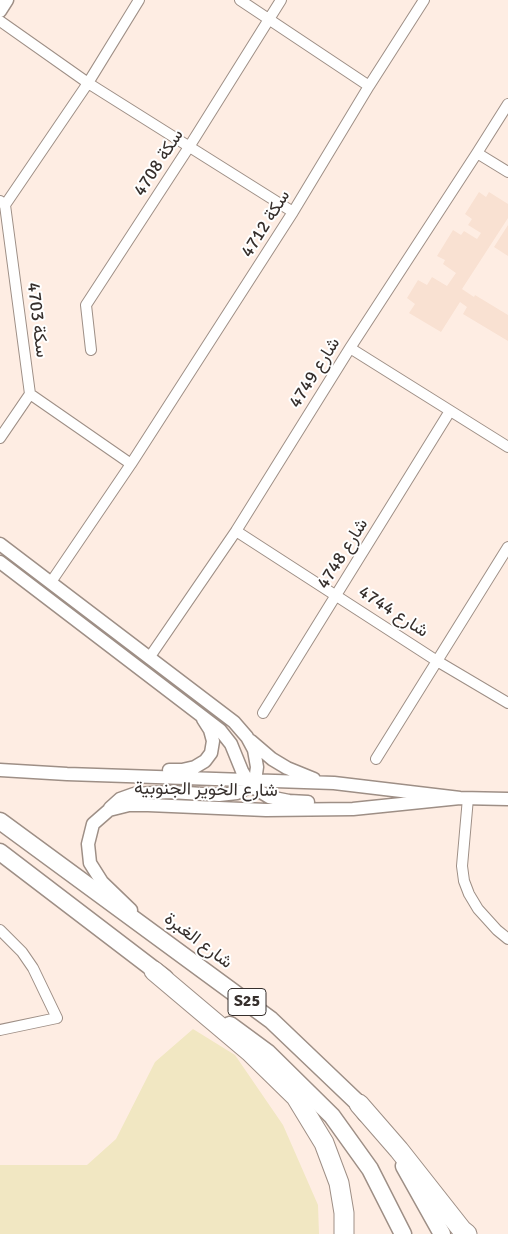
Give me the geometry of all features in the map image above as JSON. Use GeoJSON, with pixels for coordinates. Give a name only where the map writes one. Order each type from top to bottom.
{"type":"FeatureCollection","features":[{"type":"Feature","properties":{"kind":"highway"},"geometry":{"type":"LineString","coordinates":[[154,971],[250,1052],[296,1097],[324,1143],[339,1183],[344,1213],[344,1234]]}},
{"type":"Feature","properties":{"kind":"highway"},"geometry":{"type":"LineString","coordinates":[[359,1104],[467,1234]]}},
{"type":"Feature","properties":{"kind":"main road","name":"شارع الغبرة"},"geometry":{"type":"LineString","coordinates":[[0,821],[271,1020],[359,1104],[406,1168],[442,1234]]}},
{"type":"Feature","properties":{"kind":"main road","name":"S25"},"geometry":{"type":"LineString","coordinates":[[0,852],[154,971],[268,1053],[332,1116],[370,1169],[403,1234]]}},
{"type":"Feature","properties":{"kind":"street"},"geometry":{"type":"LineString","coordinates":[[0,11],[7,0]]}},
{"type":"Feature","properties":{"kind":"street"},"geometry":{"type":"LineString","coordinates":[[3,203],[88,83],[139,0]]}},
{"type":"Feature","properties":{"kind":"street"},"geometry":{"type":"LineString","coordinates":[[240,0],[369,86]]}},
{"type":"Feature","properties":{"kind":"street","name":"سكة 4708"},"geometry":{"type":"LineString","coordinates":[[91,350],[86,305],[189,147],[281,0]]}},
{"type":"Feature","properties":{"kind":"street","name":"سكة 4712"},"geometry":{"type":"LineString","coordinates":[[51,582],[131,464],[293,212],[369,86],[424,0]]}},
{"type":"Feature","properties":{"kind":"street"},"geometry":{"type":"LineString","coordinates":[[0,21],[88,83],[293,212]]}},
{"type":"Feature","properties":{"kind":"street","name":"4749 شارع"},"geometry":{"type":"LineString","coordinates":[[149,658],[236,531],[350,348],[508,104]]}},
{"type":"Feature","properties":{"kind":"street"},"geometry":{"type":"LineString","coordinates":[[478,153],[508,172]]}},
{"type":"Feature","properties":{"kind":"street","name":"4703 سكة"},"geometry":{"type":"LineString","coordinates":[[3,203],[30,394]]}},
{"type":"Feature","properties":{"kind":"street"},"geometry":{"type":"LineString","coordinates":[[350,348],[508,448]]}},
{"type":"Feature","properties":{"kind":"street"},"geometry":{"type":"LineString","coordinates":[[0,438],[30,394],[131,464]]}},
{"type":"Feature","properties":{"kind":"street","name":"4748 شارع"},"geometry":{"type":"LineString","coordinates":[[263,712],[450,411]]}},
{"type":"Feature","properties":{"kind":"street","name":"4744 شارع"},"geometry":{"type":"LineString","coordinates":[[236,531],[437,661],[508,703]]}},
{"type":"Feature","properties":{"kind":"street","name":"شارع الخوير الجنوبية"},"geometry":{"type":"LineString","coordinates":[[0,544],[234,722],[247,737],[256,757],[251,782]]}},
{"type":"Feature","properties":{"kind":"street"},"geometry":{"type":"LineString","coordinates":[[376,759],[508,547]]}},
{"type":"Feature","properties":{"kind":"street","name":"شارع الخوير الجنوبية"},"geometry":{"type":"LineString","coordinates":[[0,562],[197,712],[226,737],[251,782]]}},
{"type":"Feature","properties":{"kind":"street"},"geometry":{"type":"LineString","coordinates":[[67,774],[88,770],[182,770],[195,768],[205,761],[211,753],[213,741],[205,720],[197,712]]}},
{"type":"Feature","properties":{"kind":"street"},"geometry":{"type":"LineString","coordinates":[[247,737],[259,749],[287,768],[302,775],[334,783]]}},
{"type":"Feature","properties":{"kind":"street","name":"شارع الخوير الجنوبية"},"geometry":{"type":"LineString","coordinates":[[0,770],[251,782],[334,783],[464,798],[508,799]]}},
{"type":"Feature","properties":{"kind":"street"},"geometry":{"type":"LineString","coordinates":[[155,934],[102,882],[90,863],[88,844],[91,829],[93,824],[114,802],[134,794],[170,792],[219,795],[237,793],[251,782],[269,797],[289,801],[408,802]]}},
{"type":"Feature","properties":{"kind":"street"},"geometry":{"type":"LineString","coordinates":[[464,798],[462,866],[464,881],[478,909],[508,939]]}},
{"type":"Feature","properties":{"kind":"street","name":"شارع الخوير الجنوبية"},"geometry":{"type":"LineString","coordinates":[[108,810],[129,805],[258,810],[353,809],[408,802],[464,798]]}},
{"type":"Feature","properties":{"kind":"street"},"geometry":{"type":"LineString","coordinates":[[0,930],[22,952],[33,968],[57,1018],[0,1030]]}},
{"type":"Feature","properties":{"kind":"shaded area"},"geometry":{"type":"Polygon","coordinates":[[[479,192],[486,197],[489,192],[508,204],[508,218],[462,289],[508,315],[508,341],[463,314],[467,307],[460,302],[441,332],[409,313],[415,304],[407,298],[418,280],[427,285],[432,277],[447,286],[456,273],[443,264],[445,260],[437,256],[453,230],[461,235],[464,231],[477,239],[481,233],[468,225],[472,219],[465,214],[479,192]]]}},
{"type":"Feature","properties":{"kind":"shaded area"},"geometry":{"type":"Polygon","coordinates":[[[508,225],[508,256],[494,247],[508,225]]]}},
{"type":"Feature","properties":{"kind":"sand"},"geometry":{"type":"Polygon","coordinates":[[[193,1029],[235,1055],[283,1125],[318,1205],[319,1234],[0,1234],[0,1165],[87,1165],[116,1139],[155,1062],[193,1029]]]}}]}
